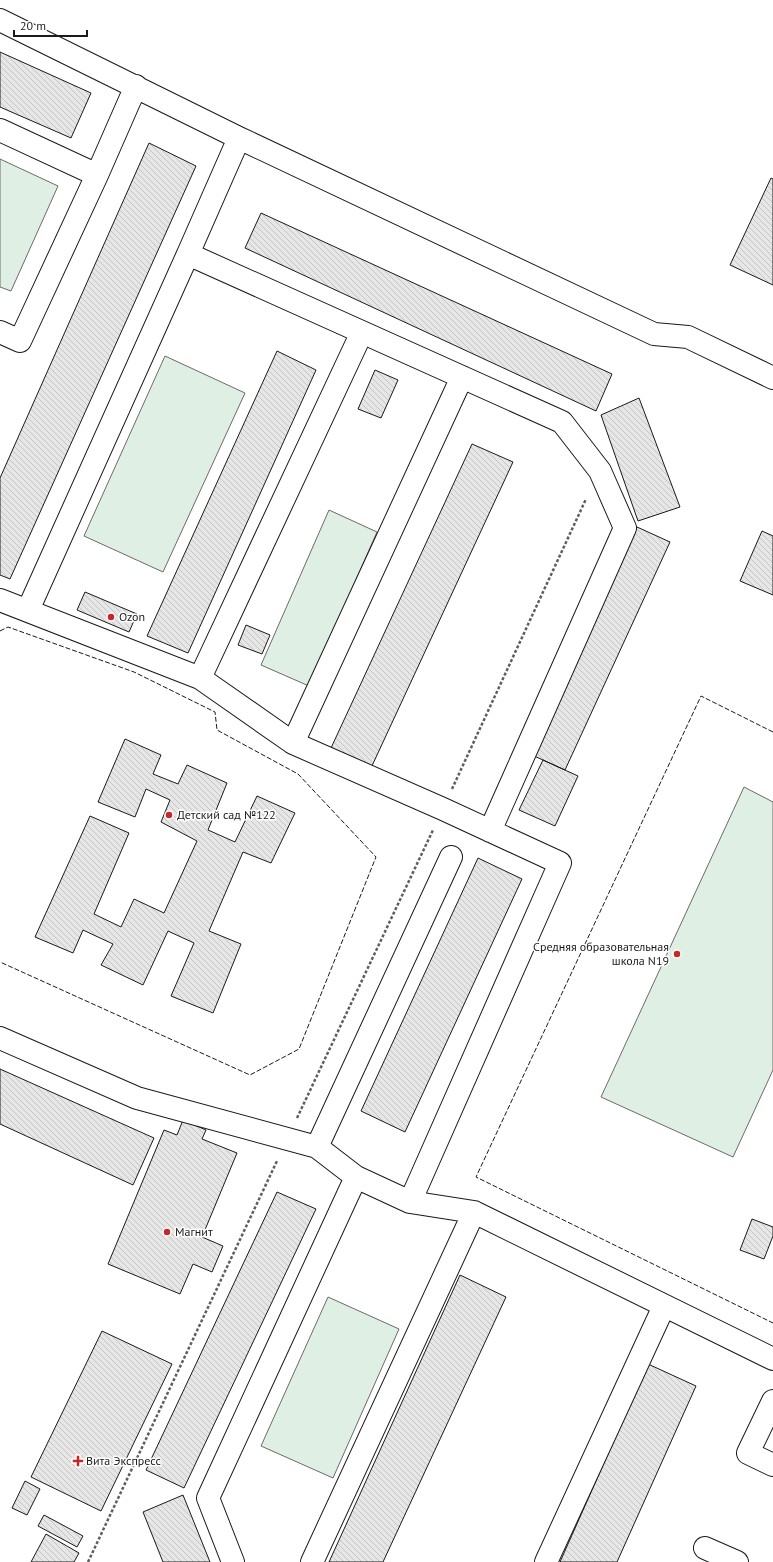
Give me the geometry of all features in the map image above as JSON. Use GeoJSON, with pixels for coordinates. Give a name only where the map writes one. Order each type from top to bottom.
{"type":"FeatureCollection","features":[{"type":"Feature","properties":{"kind":"street"},"geometry":{"type":"LineString","coordinates":[[0,20],[239,138],[654,334],[688,337],[773,378]]}},
{"type":"Feature","properties":{"kind":"street"},"geometry":{"type":"LineString","coordinates":[[0,332],[20,341],[97,175],[136,86]]}},
{"type":"Feature","properties":{"kind":"street"},"geometry":{"type":"LineString","coordinates":[[0,130],[97,175]]}},
{"type":"Feature","properties":{"kind":"street"},"geometry":{"type":"LineString","coordinates":[[28,610],[239,138]]}},
{"type":"Feature","properties":{"kind":"street"},"geometry":{"type":"LineString","coordinates":[[188,254],[562,422],[600,470],[625,528],[490,831]]}},
{"type":"Feature","properties":{"kind":"street"},"geometry":{"type":"LineString","coordinates":[[200,678],[362,332]]}},
{"type":"Feature","properties":{"kind":"street"},"geometry":{"type":"LineString","coordinates":[[293,743],[462,377]]}},
{"type":"Feature","properties":{"kind":"street"},"geometry":{"type":"LineString","coordinates":[[0,600],[200,678],[293,743],[443,808],[560,863],[410,1202]]}},
{"type":"Feature","properties":{"kind":"street"},"geometry":{"type":"LineString","coordinates":[[317,1147],[451,857]]}},
{"type":"Feature","properties":{"kind":"street"},"geometry":{"type":"LineString","coordinates":[[0,1038],[137,1098],[317,1147],[356,1177],[410,1202],[474,1212],[773,1359]]}},
{"type":"Feature","properties":{"kind":"street"},"geometry":{"type":"LineString","coordinates":[[233,1562],[208,1498],[356,1177]]}},
{"type":"Feature","properties":{"kind":"street"},"geometry":{"type":"LineString","coordinates":[[312,1562],[474,1212]]}},
{"type":"Feature","properties":{"kind":"street"},"geometry":{"type":"LineString","coordinates":[[546,1562],[664,1306]]}},
{"type":"Feature","properties":{"kind":"street"},"geometry":{"type":"LineString","coordinates":[[773,1401],[748,1454],[773,1465]]}},
{"type":"Feature","properties":{"kind":"street"},"geometry":{"type":"LineString","coordinates":[[706,1548],[737,1562]]}},
{"type":"Feature","properties":{"kind":"path"},"geometry":{"type":"LineString","coordinates":[[88,1562],[443,808],[600,470]]}},
{"type":"Feature","properties":{"kind":"green space"},"geometry":{"type":"Polygon","coordinates":[[[0,159],[58,186],[11,291],[0,287],[0,159]]]}},
{"type":"Feature","properties":{"kind":"green space"},"geometry":{"type":"Polygon","coordinates":[[[165,356],[245,393],[163,572],[84,536],[165,356]]]}},
{"type":"Feature","properties":{"kind":"green space"},"geometry":{"type":"Polygon","coordinates":[[[329,510],[377,532],[309,686],[261,665],[329,510]]]}},
{"type":"Feature","properties":{"kind":"green space"},"geometry":{"type":"Polygon","coordinates":[[[744,787],[773,802],[773,1070],[733,1157],[601,1097],[744,787]]]}},
{"type":"Feature","properties":{"kind":"green space"},"geometry":{"type":"Polygon","coordinates":[[[328,1297],[399,1329],[333,1478],[261,1446],[328,1297]]]}},
{"type":"Feature","properties":{"kind":"building"},"geometry":{"type":"Polygon","coordinates":[[[0,52],[91,93],[71,138],[0,107],[0,52]]]}},
{"type":"Feature","properties":{"kind":"building"},"geometry":{"type":"Polygon","coordinates":[[[149,143],[196,166],[10,579],[0,575],[0,478],[149,143]]]}},
{"type":"Feature","properties":{"kind":"building"},"geometry":{"type":"Polygon","coordinates":[[[771,178],[773,179],[773,285],[730,265],[771,178]]]}},
{"type":"Feature","properties":{"kind":"building"},"geometry":{"type":"Polygon","coordinates":[[[261,213],[612,374],[596,411],[245,248],[261,213]]]}},
{"type":"Feature","properties":{"kind":"building"},"geometry":{"type":"Polygon","coordinates":[[[277,351],[316,370],[188,653],[147,636],[277,351]]]}},
{"type":"Feature","properties":{"kind":"building"},"geometry":{"type":"Polygon","coordinates":[[[375,370],[398,380],[381,418],[358,409],[375,370]]]}},
{"type":"Feature","properties":{"kind":"building"},"geometry":{"type":"Polygon","coordinates":[[[639,398],[680,507],[638,521],[601,415],[639,398]]]}},
{"type":"Feature","properties":{"kind":"building"},"geometry":{"type":"Polygon","coordinates":[[[472,444],[513,462],[371,768],[331,748],[472,444]]]}},
{"type":"Feature","properties":{"kind":"building"},"geometry":{"type":"Polygon","coordinates":[[[637,527],[670,542],[565,770],[532,755],[637,527]]]}},
{"type":"Feature","properties":{"kind":"building"},"geometry":{"type":"Polygon","coordinates":[[[762,531],[773,536],[773,595],[740,581],[762,531]]]}},
{"type":"Feature","properties":{"kind":"building"},"geometry":{"type":"Polygon","coordinates":[[[85,592],[137,614],[129,632],[77,610],[85,592]]]}},
{"type":"Feature","properties":{"kind":"building"},"geometry":{"type":"Polygon","coordinates":[[[246,625],[270,635],[262,654],[238,645],[246,625]]]}},
{"type":"Feature","properties":{"kind":"building"},"geometry":{"type":"Polygon","coordinates":[[[125,739],[161,755],[153,774],[178,784],[187,765],[227,783],[208,830],[235,842],[257,796],[295,813],[271,863],[243,852],[209,931],[241,944],[213,1013],[171,996],[194,943],[168,931],[143,985],[101,965],[113,944],[83,930],[73,953],[35,937],[90,816],[129,833],[94,914],[121,927],[134,899],[164,913],[197,841],[161,822],[170,800],[146,789],[135,817],[98,802],[125,739]]]}},
{"type":"Feature","properties":{"kind":"building"},"geometry":{"type":"Polygon","coordinates":[[[543,760],[578,776],[555,826],[519,810],[543,760]]]}},
{"type":"Feature","properties":{"kind":"building"},"geometry":{"type":"Polygon","coordinates":[[[478,858],[522,879],[405,1132],[361,1111],[478,858]]]}},
{"type":"Feature","properties":{"kind":"building"},"geometry":{"type":"Polygon","coordinates":[[[0,1069],[154,1138],[133,1185],[0,1124],[0,1069]]]}},
{"type":"Feature","properties":{"kind":"building"},"geometry":{"type":"Polygon","coordinates":[[[183,1120],[206,1130],[202,1139],[237,1153],[202,1237],[223,1246],[212,1272],[193,1264],[180,1294],[108,1264],[164,1130],[177,1135],[183,1120]]]}},
{"type":"Feature","properties":{"kind":"building"},"geometry":{"type":"Polygon","coordinates":[[[277,1192],[316,1209],[184,1488],[146,1470],[277,1192]]]}},
{"type":"Feature","properties":{"kind":"building"},"geometry":{"type":"Polygon","coordinates":[[[752,1219],[773,1227],[773,1236],[764,1259],[740,1250],[752,1219]]]}},
{"type":"Feature","properties":{"kind":"building"},"geometry":{"type":"Polygon","coordinates":[[[460,1275],[506,1297],[383,1562],[329,1562],[460,1275]]]}},
{"type":"Feature","properties":{"kind":"building"},"geometry":{"type":"Polygon","coordinates":[[[102,1331],[172,1364],[101,1511],[31,1477],[102,1331]]]}},
{"type":"Feature","properties":{"kind":"building"},"geometry":{"type":"Polygon","coordinates":[[[648,1364],[696,1386],[617,1562],[560,1562],[648,1364]]]}},
{"type":"Feature","properties":{"kind":"building"},"geometry":{"type":"Polygon","coordinates":[[[25,1481],[40,1489],[27,1515],[12,1508],[25,1481]]]}},
{"type":"Feature","properties":{"kind":"building"},"geometry":{"type":"Polygon","coordinates":[[[183,1495],[210,1562],[163,1562],[143,1512],[183,1495]]]}},
{"type":"Feature","properties":{"kind":"building"},"geometry":{"type":"Polygon","coordinates":[[[44,1515],[83,1536],[77,1547],[38,1526],[44,1515]]]}},
{"type":"Feature","properties":{"kind":"building"},"geometry":{"type":"Polygon","coordinates":[[[46,1534],[79,1553],[74,1562],[31,1562],[46,1534]]]}},
{"type":"Feature","properties":{"kind":"fence"},"geometry":{"type":"LineString","coordinates":[[0,631],[8,627],[134,672],[215,712],[217,730],[298,774],[376,857],[299,1049],[250,1075],[0,962]]}},
{"type":"Feature","properties":{"kind":"fence"},"geometry":{"type":"LineString","coordinates":[[773,732],[701,696],[476,1177],[773,1323]]}},
{"type":"Feature","properties":{"kind":"place","name":"Ozon"},"geometry":{"type":"Point","coordinates":[111,617]}},
{"type":"Feature","properties":{"kind":"place","name":"Детский сад №122"},"geometry":{"type":"Point","coordinates":[169,815]}},
{"type":"Feature","properties":{"kind":"place","name":"Средняя образовательная школа N19"},"geometry":{"type":"Point","coordinates":[677,954]}},
{"type":"Feature","properties":{"kind":"place","name":"Магнит"},"geometry":{"type":"Point","coordinates":[167,1232]}},
{"type":"Feature","properties":{"kind":"place","name":"Вита Экспресс"},"geometry":{"type":"Point","coordinates":[78,1461]}}]}
